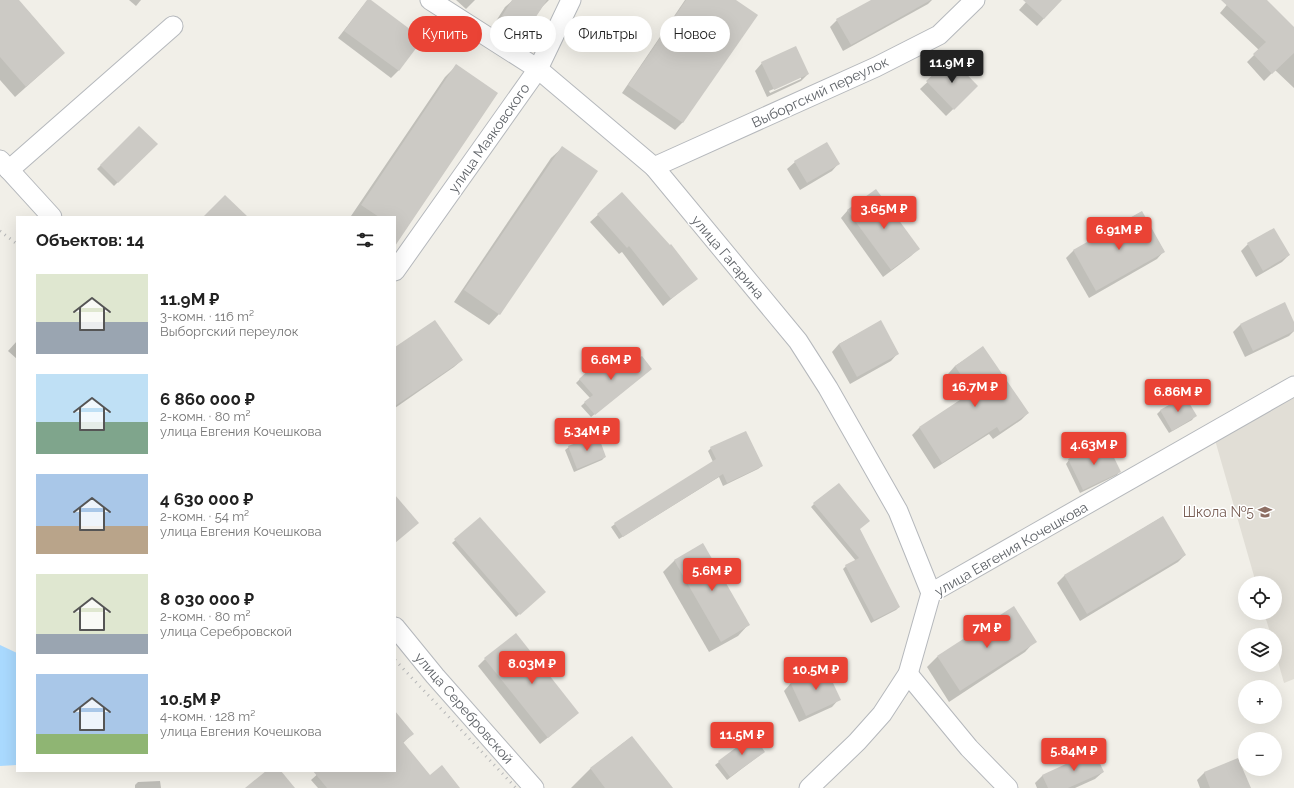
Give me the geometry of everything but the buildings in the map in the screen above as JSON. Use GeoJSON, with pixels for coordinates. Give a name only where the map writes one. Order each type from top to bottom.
{"type":"FeatureCollection","features":[{"type":"Feature","properties":{"kind":"street","name":"улица Гагарина"},"geometry":{"type":"LineString","coordinates":[[430,0],[538,69],[654,167],[798,341],[828,388],[898,510],[931,593]]}},
{"type":"Feature","properties":{"kind":"street","name":"улица Маяковского"},"geometry":{"type":"LineString","coordinates":[[396,269],[538,69],[571,0]]}},
{"type":"Feature","properties":{"kind":"street","name":"Выборгский переулок"},"geometry":{"type":"LineString","coordinates":[[654,167],[883,64],[939,34],[976,0]]}},
{"type":"Feature","properties":{"kind":"street"},"geometry":{"type":"LineString","coordinates":[[51,216],[5,165],[173,26]]}},
{"type":"Feature","properties":{"kind":"street","name":"улица Евгения Кочешкова"},"geometry":{"type":"LineString","coordinates":[[809,788],[857,742],[882,714],[908,674],[931,593],[1294,386]]}},
{"type":"Feature","properties":{"kind":"street","name":"улица Серебровской"},"geometry":{"type":"LineString","coordinates":[[396,628],[435,676],[534,788]]}},
{"type":"Feature","properties":{"kind":"street"},"geometry":{"type":"LineString","coordinates":[[908,674],[969,748],[1008,788]]}},
{"type":"Feature","properties":{"kind":"shaded area","name":"Школа №5"},"geometry":{"type":"Polygon","coordinates":[[[1294,396],[1294,679],[1284,683],[1281,672],[1282,628],[1269,628],[1266,620],[1282,620],[1282,576],[1254,576],[1215,440],[1294,396]]]}},
{"type":"Feature","properties":{"kind":"water"},"geometry":{"type":"Polygon","coordinates":[[[0,645],[16,653],[16,765],[0,766],[0,645]]]}},
{"type":"Feature","properties":{"kind":"railway"},"geometry":{"type":"LineString","coordinates":[[0,231],[16,243]]}},
{"type":"Feature","properties":{"kind":"railway"},"geometry":{"type":"LineString","coordinates":[[396,661],[516,788]]}},
{"type":"Feature","properties":{"kind":"place","name":"Школа №5"},"geometry":{"type":"Point","coordinates":[1265,512]}}]}
